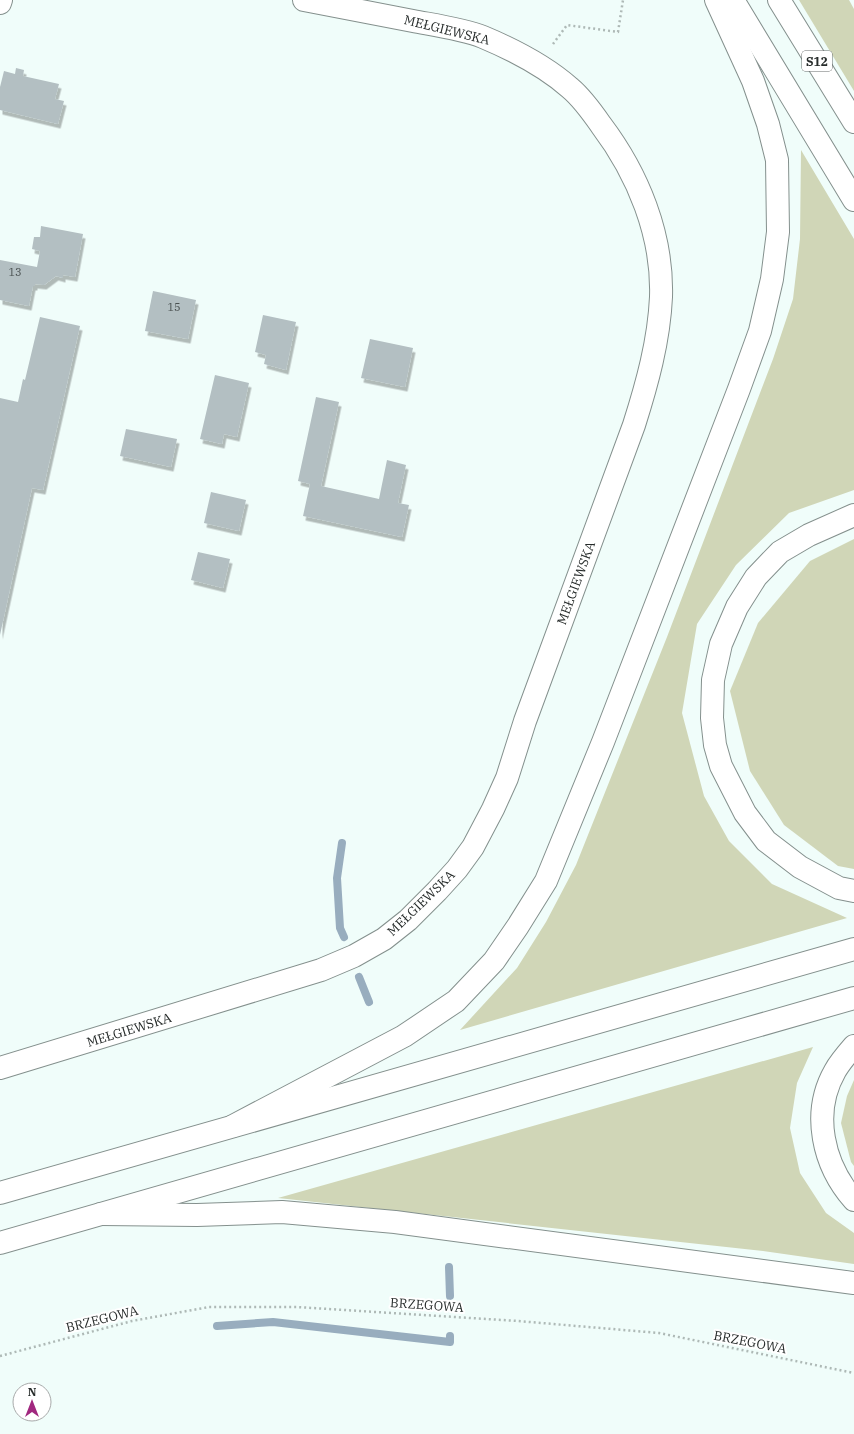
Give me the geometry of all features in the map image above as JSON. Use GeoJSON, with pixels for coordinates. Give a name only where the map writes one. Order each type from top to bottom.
{"type":"FeatureCollection","features":[{"type":"Feature","properties":{"kind":"main road"},"geometry":{"type":"LineString","coordinates":[[0,4],[1,0]]}},
{"type":"Feature","properties":{"kind":"main road","name":"MEŁGIEWSKA"},"geometry":{"type":"LineString","coordinates":[[0,1068],[59,1052],[321,970],[354,956],[384,939],[408,920],[437,892],[457,869],[473,847],[507,778],[525,721],[644,395],[653,356],[661,297],[659,260],[653,229],[639,188],[618,147],[594,114],[570,88],[538,64],[512,50],[480,36],[304,0]]}},
{"type":"Feature","properties":{"kind":"main road"},"geometry":{"type":"LineString","coordinates":[[233,1126],[404,1036],[456,1001],[494,960],[518,926],[546,880],[603,742],[739,389],[760,331],[772,279],[778,232],[777,160],[768,124],[753,81],[716,0]]}},
{"type":"Feature","properties":{"kind":"main road"},"geometry":{"type":"LineString","coordinates":[[734,0],[854,200]]}},
{"type":"Feature","properties":{"kind":"main road","name":"S12"},"geometry":{"type":"LineString","coordinates":[[779,0],[854,122]]}},
{"type":"Feature","properties":{"kind":"main road"},"geometry":{"type":"LineString","coordinates":[[854,515],[810,535],[780,552],[756,577],[737,607],[721,644],[713,680],[712,718],[715,745],[721,766],[745,813],[766,841],[800,867],[839,888],[854,891]]}},
{"type":"Feature","properties":{"kind":"main road"},"geometry":{"type":"LineString","coordinates":[[0,1193],[854,949]]}},
{"type":"Feature","properties":{"kind":"main road"},"geometry":{"type":"LineString","coordinates":[[0,1243],[854,998]]}},
{"type":"Feature","properties":{"kind":"main road"},"geometry":{"type":"LineString","coordinates":[[854,1046],[835,1071],[828,1087],[823,1110],[822,1126],[824,1142],[830,1163],[844,1188],[854,1200]]}},
{"type":"Feature","properties":{"kind":"main road"},"geometry":{"type":"LineString","coordinates":[[101,1214],[282,1212],[354,1218],[418,1225],[854,1283]]}},
{"type":"Feature","properties":{"kind":"path"},"geometry":{"type":"LineString","coordinates":[[538,64],[567,25],[618,32],[623,0]]}},
{"type":"Feature","properties":{"kind":"path","name":"BRZEGOWA"},"geometry":{"type":"LineString","coordinates":[[0,1356],[132,1321],[209,1307],[297,1307],[518,1321],[659,1333],[854,1373]]}},
{"type":"Feature","properties":{"kind":"green space"},"geometry":{"type":"Polygon","coordinates":[[[799,0],[849,0],[854,9],[854,91],[799,0]]]}},
{"type":"Feature","properties":{"kind":"green space"},"geometry":{"type":"Polygon","coordinates":[[[801,150],[854,239],[854,490],[789,513],[736,565],[697,624],[682,713],[704,796],[729,841],[772,884],[847,918],[460,1030],[517,968],[546,922],[576,865],[667,637],[773,359],[793,299],[800,239],[801,150]]]}},
{"type":"Feature","properties":{"kind":"green space"},"geometry":{"type":"Polygon","coordinates":[[[854,539],[854,869],[838,866],[784,825],[750,771],[730,691],[758,623],[810,561],[854,539]]]}},
{"type":"Feature","properties":{"kind":"green space"},"geometry":{"type":"Polygon","coordinates":[[[813,1047],[797,1083],[790,1128],[800,1173],[826,1213],[854,1233],[854,1264],[763,1251],[278,1198],[813,1047]]]}},
{"type":"Feature","properties":{"kind":"green space"},"geometry":{"type":"Polygon","coordinates":[[[854,1080],[854,1166],[851,1162],[841,1123],[847,1096],[854,1080]]]}},
{"type":"Feature","properties":{"kind":"building"},"geometry":{"type":"Polygon","coordinates":[[[16,68],[24,70],[23,76],[59,84],[55,99],[64,101],[58,124],[0,110],[0,87],[4,71],[15,74],[16,68]]]}},
{"type":"Feature","properties":{"kind":"building"},"geometry":{"type":"Polygon","coordinates":[[[41,226],[83,234],[75,277],[63,275],[63,278],[56,276],[44,285],[35,284],[35,286],[33,286],[29,306],[0,300],[0,260],[37,267],[40,251],[32,249],[34,237],[40,237],[41,226]]]}},
{"type":"Feature","properties":{"kind":"building"},"geometry":{"type":"Polygon","coordinates":[[[153,291],[196,300],[188,339],[145,331],[153,291]]]}},
{"type":"Feature","properties":{"kind":"building"},"geometry":{"type":"Polygon","coordinates":[[[263,315],[296,322],[286,370],[264,364],[266,355],[255,352],[263,315]]]}},
{"type":"Feature","properties":{"kind":"building"},"geometry":{"type":"Polygon","coordinates":[[[40,317],[80,326],[43,490],[32,488],[0,635],[0,398],[18,402],[23,379],[25,380],[40,317]]]}},
{"type":"Feature","properties":{"kind":"building"},"geometry":{"type":"Polygon","coordinates":[[[370,339],[413,348],[405,387],[361,378],[370,339]]]}},
{"type":"Feature","properties":{"kind":"building"},"geometry":{"type":"Polygon","coordinates":[[[215,375],[249,383],[237,437],[224,434],[222,444],[200,439],[215,375]]]}},
{"type":"Feature","properties":{"kind":"building"},"geometry":{"type":"Polygon","coordinates":[[[316,397],[339,402],[321,486],[379,499],[387,460],[406,465],[398,503],[409,505],[402,537],[303,516],[310,484],[298,481],[316,397]]]}},
{"type":"Feature","properties":{"kind":"building"},"geometry":{"type":"Polygon","coordinates":[[[126,429],[177,439],[171,467],[120,456],[126,429]]]}},
{"type":"Feature","properties":{"kind":"building"},"geometry":{"type":"Polygon","coordinates":[[[211,492],[246,500],[239,531],[204,523],[211,492]]]}},
{"type":"Feature","properties":{"kind":"building"},"geometry":{"type":"Polygon","coordinates":[[[198,552],[230,559],[223,588],[191,580],[198,552]]]}},
{"type":"Feature","properties":{"kind":"waterway"},"geometry":{"type":"LineString","coordinates":[[342,843],[337,878],[340,928],[344,937]]}},
{"type":"Feature","properties":{"kind":"waterway"},"geometry":{"type":"LineString","coordinates":[[359,977],[369,1002]]}},
{"type":"Feature","properties":{"kind":"waterway"},"geometry":{"type":"LineString","coordinates":[[449,1267],[450,1296]]}},
{"type":"Feature","properties":{"kind":"waterway"},"geometry":{"type":"LineString","coordinates":[[217,1326],[273,1322],[450,1342],[450,1336]]}}]}
